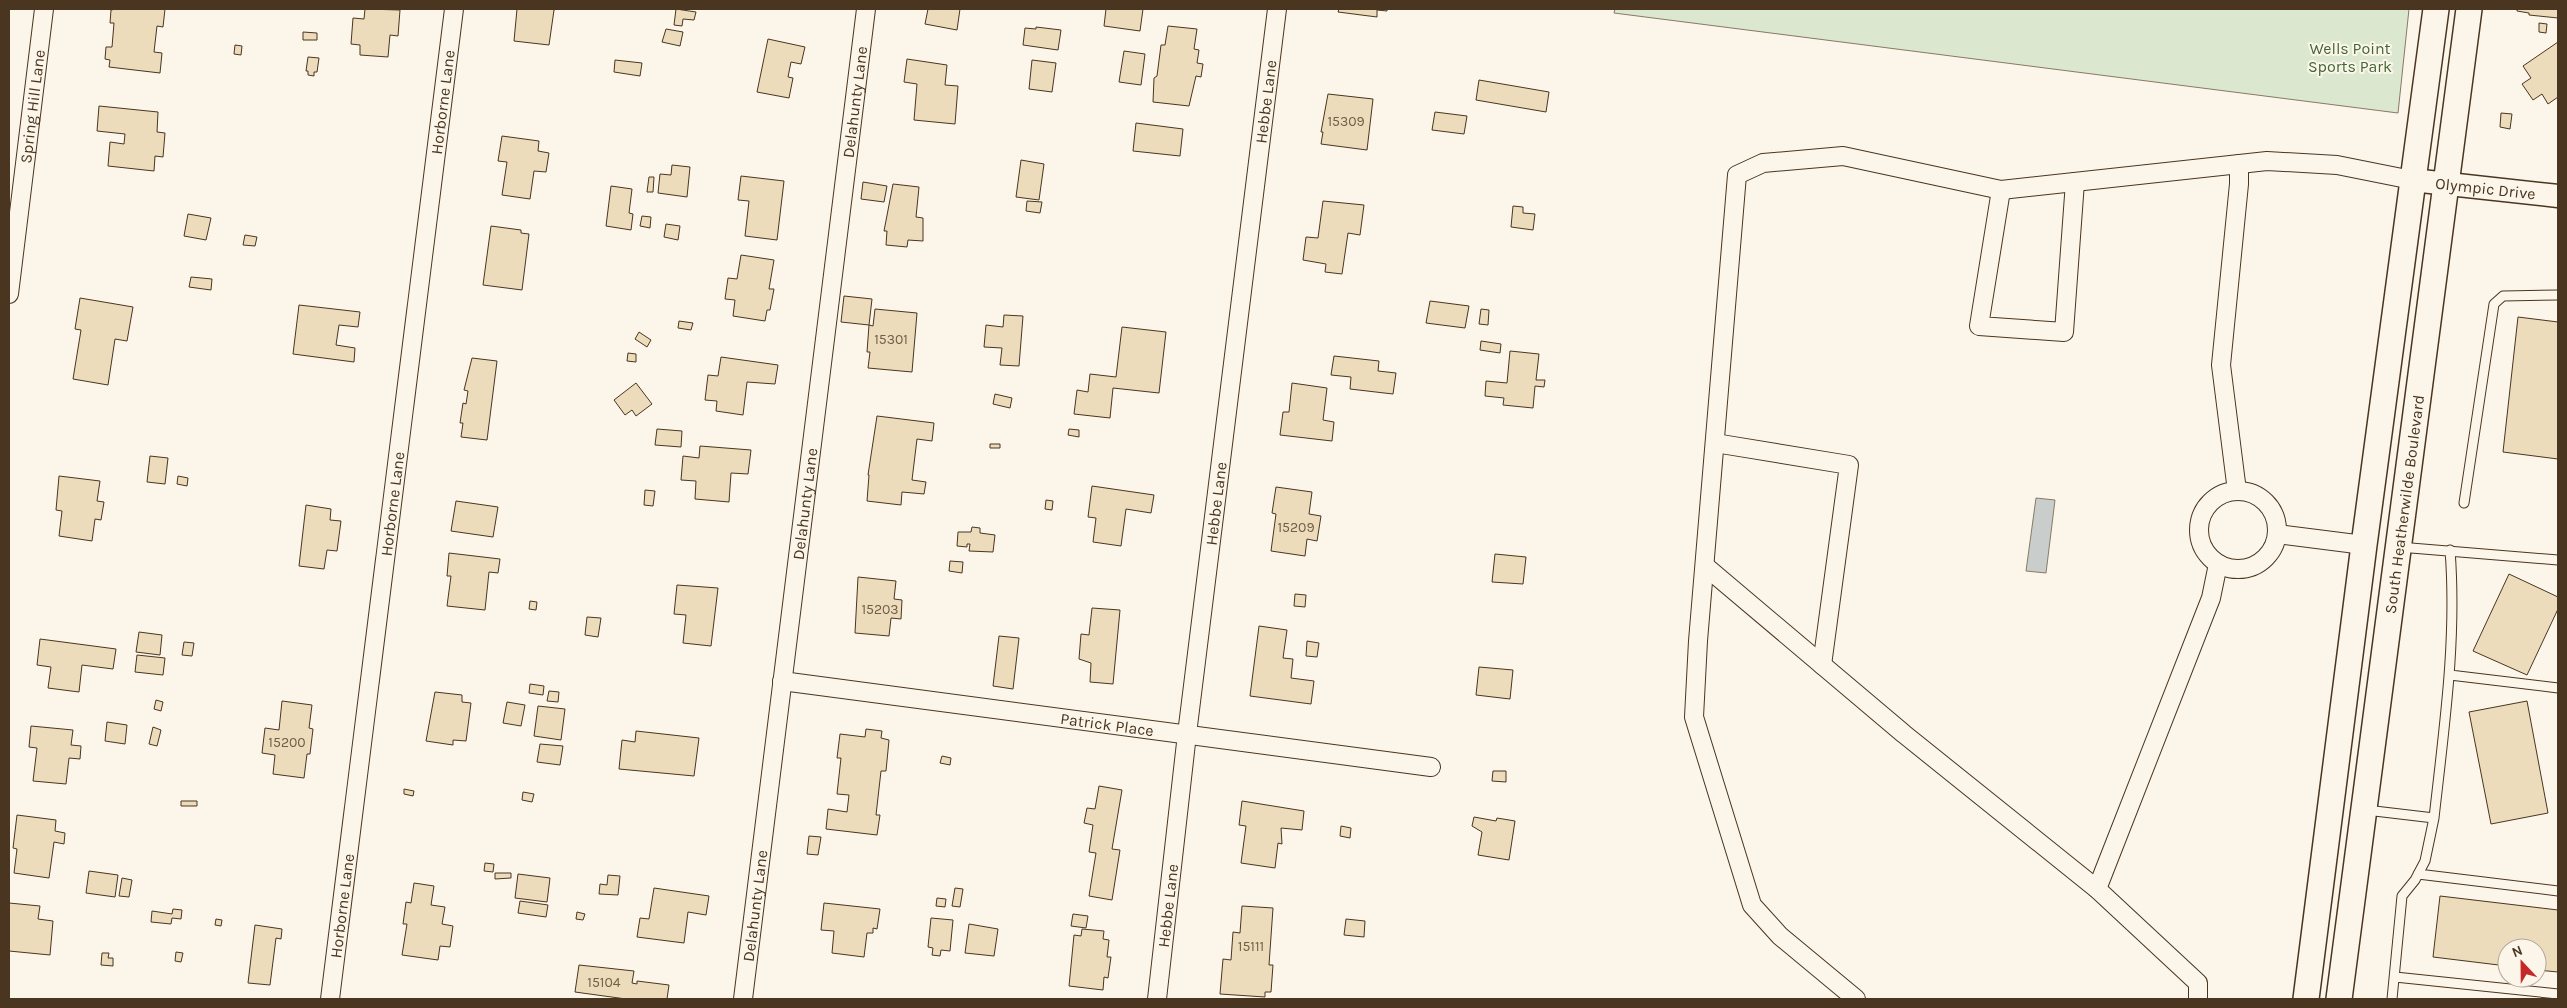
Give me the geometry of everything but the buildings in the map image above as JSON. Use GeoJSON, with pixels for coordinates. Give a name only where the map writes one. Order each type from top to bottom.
{"type":"FeatureCollection","features":[{"type":"Feature","properties":{"kind":"main road","name":"South Heatherwilde Boulevard"},"geometry":{"type":"LineString","coordinates":[[2306,999],[2364,545],[2436,9]]}},
{"type":"Feature","properties":{"kind":"main road","name":"South Heatherwilde Boulevard"},"geometry":{"type":"LineString","coordinates":[[2340,999],[2445,185],[2470,9]]}},
{"type":"Feature","properties":{"kind":"main road"},"geometry":{"type":"LineString","coordinates":[[2364,545],[2398,547]]}},
{"type":"Feature","properties":{"kind":"street","name":"Spring Hill Lane"},"geometry":{"type":"LineString","coordinates":[[9,294],[44,9]]}},
{"type":"Feature","properties":{"kind":"street","name":"Horborne Lane"},"geometry":{"type":"LineString","coordinates":[[330,999],[454,9]]}},
{"type":"Feature","properties":{"kind":"street","name":"Delahunty Lane"},"geometry":{"type":"LineString","coordinates":[[743,999],[866,9]]}},
{"type":"Feature","properties":{"kind":"street","name":"Hebbe Lane"},"geometry":{"type":"LineString","coordinates":[[1157,999],[1187,734],[1277,9]]}},
{"type":"Feature","properties":{"kind":"street"},"geometry":{"type":"LineString","coordinates":[[1856,999],[1780,936],[1752,905],[1694,717],[1704,566],[1737,175],[1763,163],[1843,156],[2001,190],[2267,161],[2337,165],[2412,180]]}},
{"type":"Feature","properties":{"kind":"street"},"geometry":{"type":"LineString","coordinates":[[2238,491],[2221,365],[2239,184],[2239,164]]}},
{"type":"Feature","properties":{"kind":"street","name":"Olympic Drive"},"geometry":{"type":"LineString","coordinates":[[2412,180],[2558,196]]}},
{"type":"Feature","properties":{"kind":"street"},"geometry":{"type":"LineString","coordinates":[[2001,190],[1979,326],[2064,332],[2075,182]]}},
{"type":"Feature","properties":{"kind":"street"},"geometry":{"type":"LineString","coordinates":[[1715,443],[1849,465],[1822,665]]}},
{"type":"Feature","properties":{"kind":"street"},"geometry":{"type":"LineString","coordinates":[[2238,491],[2256,496],[2271,509],[2276,521],[2277,534],[2274,546],[2266,557],[2256,565],[2243,569],[2230,568],[2218,564],[2208,556],[2202,545],[2199,533],[2200,520],[2205,509],[2214,500],[2225,494],[2238,491]]}},
{"type":"Feature","properties":{"kind":"street"},"geometry":{"type":"LineString","coordinates":[[2277,534],[2364,545]]}},
{"type":"Feature","properties":{"kind":"street"},"geometry":{"type":"LineString","coordinates":[[2097,889],[2211,598],[2218,564]]}},
{"type":"Feature","properties":{"kind":"street"},"geometry":{"type":"LineString","coordinates":[[1704,566],[1904,734],[2097,889],[2198,983],[2198,999]]}},
{"type":"Feature","properties":{"kind":"street","name":"Patrick Place"},"geometry":{"type":"LineString","coordinates":[[782,681],[1431,767]]}},
{"type":"Feature","properties":{"kind":"lane"},"geometry":{"type":"LineString","coordinates":[[2464,503],[2494,304],[2502,296],[2558,295]]}},
{"type":"Feature","properties":{"kind":"lane"},"geometry":{"type":"LineString","coordinates":[[2398,547],[2558,560]]}},
{"type":"Feature","properties":{"kind":"lane"},"geometry":{"type":"LineString","coordinates":[[2392,999],[2402,896],[2425,861],[2434,818],[2450,675],[2453,591],[2450,550]]}},
{"type":"Feature","properties":{"kind":"lane"},"geometry":{"type":"LineString","coordinates":[[2450,675],[2558,688]]}},
{"type":"Feature","properties":{"kind":"lane"},"geometry":{"type":"LineString","coordinates":[[2363,810],[2434,818]]}},
{"type":"Feature","properties":{"kind":"lane"},"geometry":{"type":"LineString","coordinates":[[2418,874],[2558,891]]}},
{"type":"Feature","properties":{"kind":"lane"},"geometry":{"type":"LineString","coordinates":[[2394,977],[2558,994]]}},
{"type":"Feature","properties":{"kind":"green space","name":"Wells Point Sports Park"},"geometry":{"type":"Polygon","coordinates":[[[1615,9],[2409,9],[2398,113],[1614,13],[1615,9]]]}},
{"type":"Feature","properties":{"kind":"shaded area"},"geometry":{"type":"Polygon","coordinates":[[[2036,498],[2055,500],[2046,573],[2026,571],[2036,498]]]}}]}
